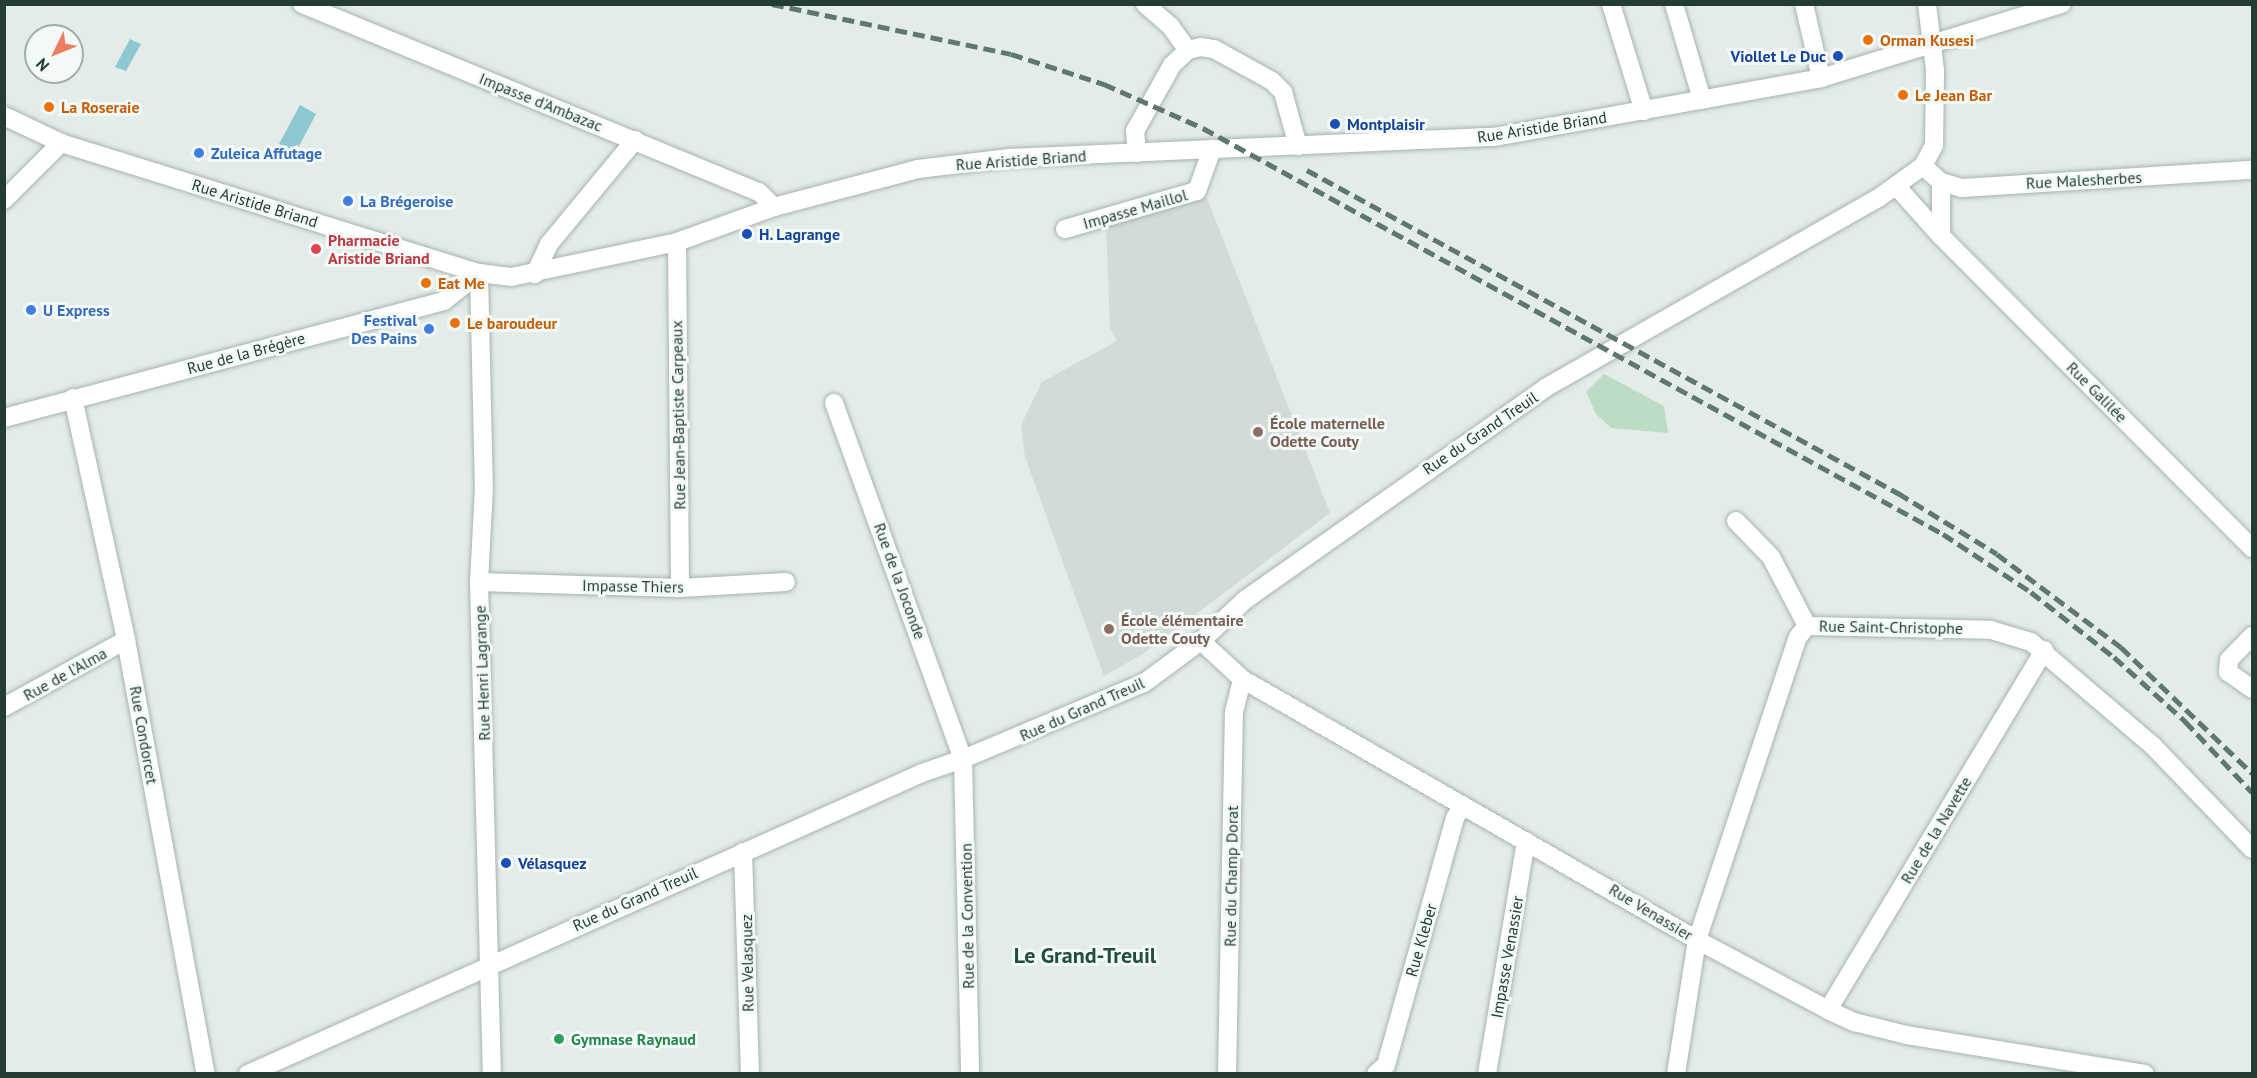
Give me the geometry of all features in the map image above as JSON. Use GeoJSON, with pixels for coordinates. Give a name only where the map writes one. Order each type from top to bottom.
{"type":"FeatureCollection","features":[{"type":"Feature","properties":{"kind":"street","name":"Impasse d'Ambazac"},"geometry":{"type":"LineString","coordinates":[[302,4],[759,192],[774,207]]}},
{"type":"Feature","properties":{"kind":"street"},"geometry":{"type":"LineString","coordinates":[[1145,4],[1171,27],[1188,50]]}},
{"type":"Feature","properties":{"kind":"street"},"geometry":{"type":"LineString","coordinates":[[1611,4],[1644,111]]}},
{"type":"Feature","properties":{"kind":"street"},"geometry":{"type":"LineString","coordinates":[[1674,4],[1702,100]]}},
{"type":"Feature","properties":{"kind":"street"},"geometry":{"type":"LineString","coordinates":[[1804,4],[1821,78]]}},
{"type":"Feature","properties":{"kind":"street","name":"Rue du Grand Treuil"},"geometry":{"type":"LineString","coordinates":[[248,1074],[490,963],[922,772],[963,759],[1144,683],[1201,641],[1245,600],[1383,499],[1584,363],[1897,187],[1923,166],[1934,145],[1933,47],[1927,4]]}},
{"type":"Feature","properties":{"kind":"street","name":"Rue Aristide Briand"},"geometry":{"type":"LineString","coordinates":[[4,116],[61,143],[479,273],[511,277],[535,274],[677,242],[774,207],[918,170],[1009,158],[1494,137],[1821,78],[1933,47],[2062,4]]}},
{"type":"Feature","properties":{"kind":"street"},"geometry":{"type":"LineString","coordinates":[[1137,153],[1135,131],[1172,65],[1188,50],[1214,49],[1272,81],[1283,92],[1290,108],[1298,146]]}},
{"type":"Feature","properties":{"kind":"street"},"geometry":{"type":"LineString","coordinates":[[535,274],[549,244],[635,140]]}},
{"type":"Feature","properties":{"kind":"street"},"geometry":{"type":"LineString","coordinates":[[4,200],[61,143]]}},
{"type":"Feature","properties":{"kind":"street","name":"Impasse Maillol"},"geometry":{"type":"LineString","coordinates":[[1065,229],[1197,191],[1212,149]]}},
{"type":"Feature","properties":{"kind":"street"},"geometry":{"type":"LineString","coordinates":[[1923,166],[1941,182],[1941,236]]}},
{"type":"Feature","properties":{"kind":"street","name":"Rue Malesherbes"},"geometry":{"type":"LineString","coordinates":[[1941,182],[1962,188],[2253,170]]}},
{"type":"Feature","properties":{"kind":"street","name":"Rue Galilée"},"geometry":{"type":"LineString","coordinates":[[1897,187],[1941,236],[2253,548]]}},
{"type":"Feature","properties":{"kind":"street","name":"Rue Jean-Baptiste Carpeaux"},"geometry":{"type":"LineString","coordinates":[[677,242],[680,588]]}},
{"type":"Feature","properties":{"kind":"street","name":"Rue de la Brégère"},"geometry":{"type":"LineString","coordinates":[[4,418],[444,302],[479,273]]}},
{"type":"Feature","properties":{"kind":"street","name":"Rue Henri Lagrange"},"geometry":{"type":"LineString","coordinates":[[479,273],[484,487],[479,582],[492,1074]]}},
{"type":"Feature","properties":{"kind":"street","name":"Rue Condorcet"},"geometry":{"type":"LineString","coordinates":[[73,399],[126,640],[206,1074]]}},
{"type":"Feature","properties":{"kind":"street","name":"Rue de la Joconde"},"geometry":{"type":"LineString","coordinates":[[834,403],[963,759]]}},
{"type":"Feature","properties":{"kind":"street"},"geometry":{"type":"LineString","coordinates":[[1736,521],[1771,557],[1807,626]]}},
{"type":"Feature","properties":{"kind":"street","name":"Impasse Thiers"},"geometry":{"type":"LineString","coordinates":[[479,582],[680,588],[786,582]]}},
{"type":"Feature","properties":{"kind":"street","name":"Rue Saint-Christophe"},"geometry":{"type":"LineString","coordinates":[[1676,1074],[1697,940],[1798,637],[1807,626],[1991,630],[2016,636],[2044,650],[2180,771],[2253,849]]}},
{"type":"Feature","properties":{"kind":"street"},"geometry":{"type":"LineString","coordinates":[[2253,636],[2229,660],[2228,672],[2253,689]]}},
{"type":"Feature","properties":{"kind":"street","name":"Rue de l'Alma"},"geometry":{"type":"LineString","coordinates":[[4,708],[126,640]]}},
{"type":"Feature","properties":{"kind":"street","name":"Rue Venassier"},"geometry":{"type":"LineString","coordinates":[[1201,641],[1242,680],[1697,940],[1854,1022],[1906,1035],[2145,1074]]}},
{"type":"Feature","properties":{"kind":"street","name":"Rue de la Navette"},"geometry":{"type":"LineString","coordinates":[[1828,1010],[2044,650]]}},
{"type":"Feature","properties":{"kind":"street","name":"Rue du Champ Dorat"},"geometry":{"type":"LineString","coordinates":[[1227,1074],[1234,712],[1242,680]]}},
{"type":"Feature","properties":{"kind":"street","name":"Rue de la Convention"},"geometry":{"type":"LineString","coordinates":[[963,759],[970,1074]]}},
{"type":"Feature","properties":{"kind":"street","name":"Rue Kleber"},"geometry":{"type":"LineString","coordinates":[[1376,1074],[1386,1065],[1455,818],[1463,805]]}},
{"type":"Feature","properties":{"kind":"street","name":"Impasse Venassier"},"geometry":{"type":"LineString","coordinates":[[1487,1074],[1526,841]]}},
{"type":"Feature","properties":{"kind":"street","name":"Rue Velasquez"},"geometry":{"type":"LineString","coordinates":[[743,852],[750,1074]]}},
{"type":"Feature","properties":{"kind":"shaded area"},"geometry":{"type":"Polygon","coordinates":[[[1205,193],[1330,513],[1143,654],[1104,676],[1025,457],[1021,425],[1042,382],[1117,341],[1110,328],[1106,224],[1205,193]]]}},
{"type":"Feature","properties":{"kind":"green space"},"geometry":{"type":"Polygon","coordinates":[[[1604,374],[1664,406],[1668,433],[1611,428],[1596,414],[1586,392],[1604,374]]]}},
{"type":"Feature","properties":{"kind":"water"},"geometry":{"type":"Polygon","coordinates":[[[130,39],[141,44],[126,71],[115,67],[130,39]]]}},
{"type":"Feature","properties":{"kind":"water"},"geometry":{"type":"Polygon","coordinates":[[[300,105],[316,114],[296,152],[279,144],[300,105]]]}},
{"type":"Feature","properties":{"kind":"railway"},"geometry":{"type":"LineString","coordinates":[[772,4],[1011,54],[1104,84],[1203,128],[1943,534],[2031,592],[2114,657],[2185,721],[2252,792]]}},
{"type":"Feature","properties":{"kind":"railway"},"geometry":{"type":"LineString","coordinates":[[1307,170],[1898,493],[1997,554],[2121,647],[2252,773]]}},
{"type":"Feature","properties":{"kind":"place","name":"Orman Kusesi"},"geometry":{"type":"Point","coordinates":[1868,40]}},
{"type":"Feature","properties":{"kind":"place","name":"Viollet Le Duc"},"geometry":{"type":"Point","coordinates":[1838,56]}},
{"type":"Feature","properties":{"kind":"place","name":"Le Jean Bar"},"geometry":{"type":"Point","coordinates":[1903,95]}},
{"type":"Feature","properties":{"kind":"place","name":"La Roseraie"},"geometry":{"type":"Point","coordinates":[49,107]}},
{"type":"Feature","properties":{"kind":"place","name":"Montplaisir"},"geometry":{"type":"Point","coordinates":[1335,124]}},
{"type":"Feature","properties":{"kind":"place","name":"Zuleica Affutage"},"geometry":{"type":"Point","coordinates":[199,153]}},
{"type":"Feature","properties":{"kind":"place","name":"La Brégeroise"},"geometry":{"type":"Point","coordinates":[348,201]}},
{"type":"Feature","properties":{"kind":"place","name":"H. Lagrange"},"geometry":{"type":"Point","coordinates":[747,234]}},
{"type":"Feature","properties":{"kind":"place","name":"Pharmacie Aristide Briand"},"geometry":{"type":"Point","coordinates":[316,249]}},
{"type":"Feature","properties":{"kind":"place","name":"Eat Me"},"geometry":{"type":"Point","coordinates":[426,283]}},
{"type":"Feature","properties":{"kind":"place","name":"U Express"},"geometry":{"type":"Point","coordinates":[31,310]}},
{"type":"Feature","properties":{"kind":"place","name":"Le baroudeur"},"geometry":{"type":"Point","coordinates":[455,323]}},
{"type":"Feature","properties":{"kind":"place","name":"Festival Des Pains"},"geometry":{"type":"Point","coordinates":[429,329]}},
{"type":"Feature","properties":{"kind":"place","name":"École maternelle Odette Couty"},"geometry":{"type":"Point","coordinates":[1258,432]}},
{"type":"Feature","properties":{"kind":"place","name":"École élémentaire Odette Couty"},"geometry":{"type":"Point","coordinates":[1109,629]}},
{"type":"Feature","properties":{"kind":"place","name":"Vélasquez"},"geometry":{"type":"Point","coordinates":[506,863]}},
{"type":"Feature","properties":{"kind":"place","name":"Gymnase Raynaud"},"geometry":{"type":"Point","coordinates":[559,1039]}},
{"type":"Feature","properties":{"kind":"district","name":"Le Grand-Treuil"},"geometry":{"type":"Point","coordinates":[1085,956]}}]}
